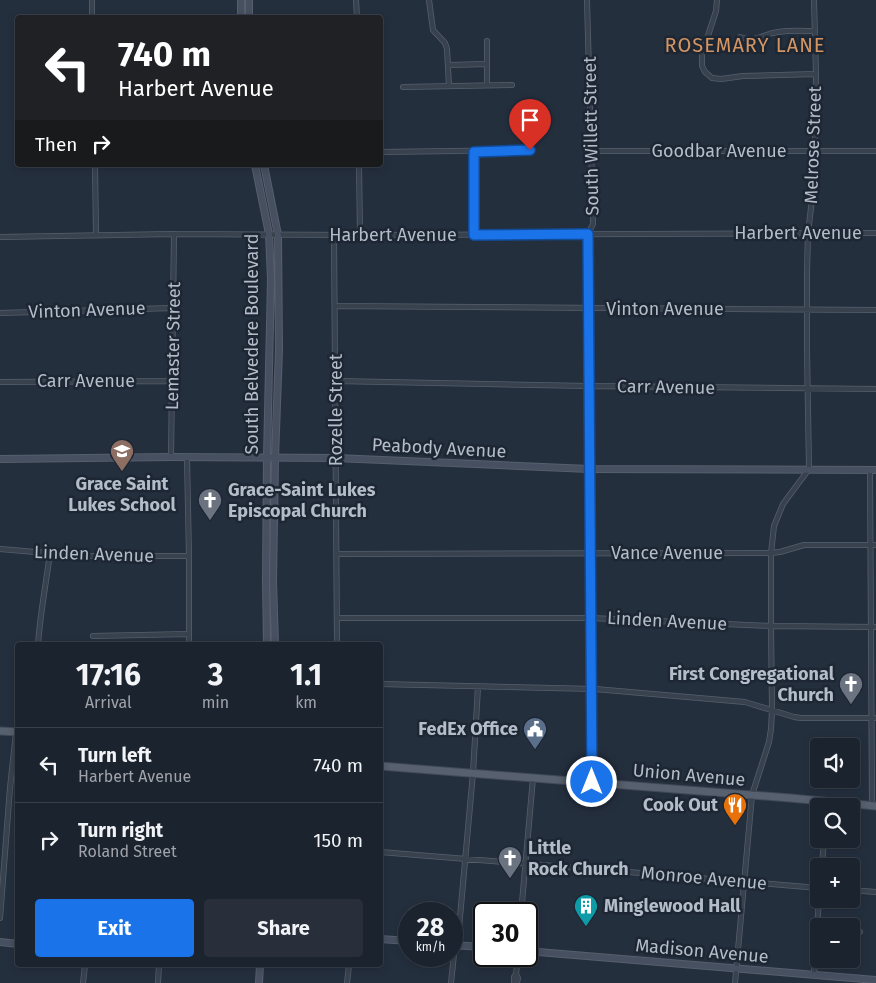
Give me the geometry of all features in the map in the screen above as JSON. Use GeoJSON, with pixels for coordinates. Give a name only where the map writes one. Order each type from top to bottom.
{"type":"FeatureCollection","features":[{"type":"Feature","properties":{"kind":"main road"},"geometry":{"type":"LineString","coordinates":[[0,730],[15,732]]}},
{"type":"Feature","properties":{"kind":"main road","name":"Union Avenue"},"geometry":{"type":"LineString","coordinates":[[383,766],[752,795],[810,802]]}},
{"type":"Feature","properties":{"kind":"main road","name":"Union Avenue"},"geometry":{"type":"LineString","coordinates":[[860,805],[874,806]]}},
{"type":"Feature","properties":{"kind":"street"},"geometry":{"type":"LineString","coordinates":[[92,0],[92,15]]}},
{"type":"Feature","properties":{"kind":"street"},"geometry":{"type":"LineString","coordinates":[[241,0],[241,15]]}},
{"type":"Feature","properties":{"kind":"street"},"geometry":{"type":"LineString","coordinates":[[249,0],[249,15]]}},
{"type":"Feature","properties":{"kind":"street"},"geometry":{"type":"LineString","coordinates":[[356,0],[356,15]]}},
{"type":"Feature","properties":{"kind":"street"},"geometry":{"type":"LineString","coordinates":[[429,0],[433,30],[445,43],[447,50],[449,86]]}},
{"type":"Feature","properties":{"kind":"street","name":"South Willett Street"},"geometry":{"type":"LineString","coordinates":[[588,0],[593,218],[588,234],[592,782]]}},
{"type":"Feature","properties":{"kind":"street"},"geometry":{"type":"LineString","coordinates":[[717,0],[716,10],[702,55],[704,72],[712,78],[816,74]]}},
{"type":"Feature","properties":{"kind":"street","name":"Melrose Street"},"geometry":{"type":"LineString","coordinates":[[809,469],[808,233],[815,150],[816,74],[814,0]]}},
{"type":"Feature","properties":{"kind":"street"},"geometry":{"type":"LineString","coordinates":[[740,37],[750,40],[777,32],[815,31]]}},
{"type":"Feature","properties":{"kind":"street"},"geometry":{"type":"LineString","coordinates":[[487,41],[487,85]]}},
{"type":"Feature","properties":{"kind":"street"},"geometry":{"type":"LineString","coordinates":[[449,65],[487,64]]}},
{"type":"Feature","properties":{"kind":"street"},"geometry":{"type":"LineString","coordinates":[[403,87],[512,85]]}},
{"type":"Feature","properties":{"kind":"street"},"geometry":{"type":"LineString","coordinates":[[383,152],[530,150]]}},
{"type":"Feature","properties":{"kind":"street","name":"Goodbar Avenue"},"geometry":{"type":"LineString","coordinates":[[592,151],[876,151]]}},
{"type":"Feature","properties":{"kind":"street"},"geometry":{"type":"LineString","coordinates":[[474,152],[474,235]]}},
{"type":"Feature","properties":{"kind":"street"},"geometry":{"type":"LineString","coordinates":[[95,167],[96,235]]}},
{"type":"Feature","properties":{"kind":"street","name":"South Belvedere Boulevard"},"geometry":{"type":"LineString","coordinates":[[255,167],[269,234],[271,279],[267,458],[267,642]]}},
{"type":"Feature","properties":{"kind":"street","name":"South Belvedere Boulevard"},"geometry":{"type":"LineString","coordinates":[[264,167],[278,235],[279,350],[273,581],[275,642]]}},
{"type":"Feature","properties":{"kind":"street"},"geometry":{"type":"LineString","coordinates":[[359,167],[360,235]]}},
{"type":"Feature","properties":{"kind":"street","name":"Harbert Avenue"},"geometry":{"type":"LineString","coordinates":[[0,237],[174,234],[876,233]]}},
{"type":"Feature","properties":{"kind":"street","name":"Lemaster Street"},"geometry":{"type":"LineString","coordinates":[[171,457],[174,234]]}},
{"type":"Feature","properties":{"kind":"street","name":"Rozelle Street"},"geometry":{"type":"LineString","coordinates":[[334,235],[337,642]]}},
{"type":"Feature","properties":{"kind":"street","name":"Vinton Avenue"},"geometry":{"type":"LineString","coordinates":[[335,306],[876,310]]}},
{"type":"Feature","properties":{"kind":"street","name":"Vinton Avenue"},"geometry":{"type":"LineString","coordinates":[[0,313],[174,308]]}},
{"type":"Feature","properties":{"kind":"street"},"geometry":{"type":"LineString","coordinates":[[269,350],[279,350]]}},
{"type":"Feature","properties":{"kind":"street","name":"Carr Avenue"},"geometry":{"type":"LineString","coordinates":[[0,382],[172,381]]}},
{"type":"Feature","properties":{"kind":"street","name":"Carr Avenue"},"geometry":{"type":"LineString","coordinates":[[336,381],[876,389]]}},
{"type":"Feature","properties":{"kind":"street"},"geometry":{"type":"LineString","coordinates":[[187,458],[189,642]]}},
{"type":"Feature","properties":{"kind":"street","name":"Peabody Avenue"},"geometry":{"type":"LineString","coordinates":[[0,459],[336,458],[589,469],[873,470]]}},
{"type":"Feature","properties":{"kind":"street"},"geometry":{"type":"LineString","coordinates":[[736,983],[752,795],[769,742],[772,710],[771,553],[774,526],[783,504],[809,469]]}},
{"type":"Feature","properties":{"kind":"street"},"geometry":{"type":"LineString","coordinates":[[873,470],[874,806]]}},
{"type":"Feature","properties":{"kind":"street","name":"Vance Avenue"},"geometry":{"type":"LineString","coordinates":[[337,554],[771,553],[804,545],[873,545]]}},
{"type":"Feature","properties":{"kind":"street","name":"Linden Avenue"},"geometry":{"type":"LineString","coordinates":[[0,549],[83,556],[189,556]]}},
{"type":"Feature","properties":{"kind":"street"},"geometry":{"type":"LineString","coordinates":[[38,642],[50,553]]}},
{"type":"Feature","properties":{"kind":"street","name":"Linden Avenue"},"geometry":{"type":"LineString","coordinates":[[337,618],[590,618],[771,626],[873,626]]}},
{"type":"Feature","properties":{"kind":"street"},"geometry":{"type":"LineString","coordinates":[[93,636],[189,634]]}},
{"type":"Feature","properties":{"kind":"street"},"geometry":{"type":"LineString","coordinates":[[383,684],[591,689],[745,702],[802,718],[874,718]]}},
{"type":"Feature","properties":{"kind":"street"},"geometry":{"type":"LineString","coordinates":[[461,902],[473,773],[478,687]]}},
{"type":"Feature","properties":{"kind":"street"},"geometry":{"type":"LineString","coordinates":[[0,918],[15,748]]}},
{"type":"Feature","properties":{"kind":"street"},"geometry":{"type":"LineString","coordinates":[[522,902],[533,778]]}},
{"type":"Feature","properties":{"kind":"street","name":"Monroe Avenue"},"geometry":{"type":"LineString","coordinates":[[383,852],[810,887]]}},
{"type":"Feature","properties":{"kind":"street"},"geometry":{"type":"LineString","coordinates":[[860,891],[876,892]]}},
{"type":"Feature","properties":{"kind":"street"},"geometry":{"type":"LineString","coordinates":[[383,939],[398,940]]}},
{"type":"Feature","properties":{"kind":"street"},"geometry":{"type":"LineString","coordinates":[[0,942],[15,944]]}},
{"type":"Feature","properties":{"kind":"street","name":"Madison Avenue"},"geometry":{"type":"LineString","coordinates":[[538,952],[876,980]]}},
{"type":"Feature","properties":{"kind":"street"},"geometry":{"type":"LineString","coordinates":[[83,983],[85,967]]}},
{"type":"Feature","properties":{"kind":"street"},"geometry":{"type":"LineString","coordinates":[[158,983],[159,967]]}},
{"type":"Feature","properties":{"kind":"street"},"geometry":{"type":"LineString","coordinates":[[259,983],[260,967]]}},
{"type":"Feature","properties":{"kind":"street"},"geometry":{"type":"LineString","coordinates":[[347,983],[349,967]]}},
{"type":"Feature","properties":{"kind":"street"},"geometry":{"type":"LineString","coordinates":[[451,983],[452,967]]}},
{"type":"Feature","properties":{"kind":"street"},"geometry":{"type":"LineString","coordinates":[[516,983],[514,978],[517,967]]}},
{"type":"Feature","properties":{"kind":"street"},"geometry":{"type":"LineString","coordinates":[[814,974],[815,968]]}},
{"type":"Feature","properties":{"kind":"place","name":"Grace Saint Lukes School"},"geometry":{"type":"Point","coordinates":[122,472]}},
{"type":"Feature","properties":{"kind":"place","name":"Grace-Saint Lukes Episcopal Church"},"geometry":{"type":"Point","coordinates":[210,521]}},
{"type":"Feature","properties":{"kind":"place","name":"First Congregational Church"},"geometry":{"type":"Point","coordinates":[851,705]}},
{"type":"Feature","properties":{"kind":"place","name":"FedEx Office"},"geometry":{"type":"Point","coordinates":[535,750]}},
{"type":"Feature","properties":{"kind":"place","name":"Cook Out"},"geometry":{"type":"Point","coordinates":[735,826]}},
{"type":"Feature","properties":{"kind":"place","name":"Little Rock Church"},"geometry":{"type":"Point","coordinates":[510,879]}},
{"type":"Feature","properties":{"kind":"place","name":"Minglewood Hall"},"geometry":{"type":"Point","coordinates":[586,927]}},
{"type":"Feature","properties":{"kind":"district","name":"ROSEMARY LANE"},"geometry":{"type":"Point","coordinates":[745,45]}},
{"type":"Feature","properties":{"kind":"route"},"geometry":{"type":"LineString","coordinates":[[530,150],[474,152],[474,235],[588,234],[592,782]]}}]}
